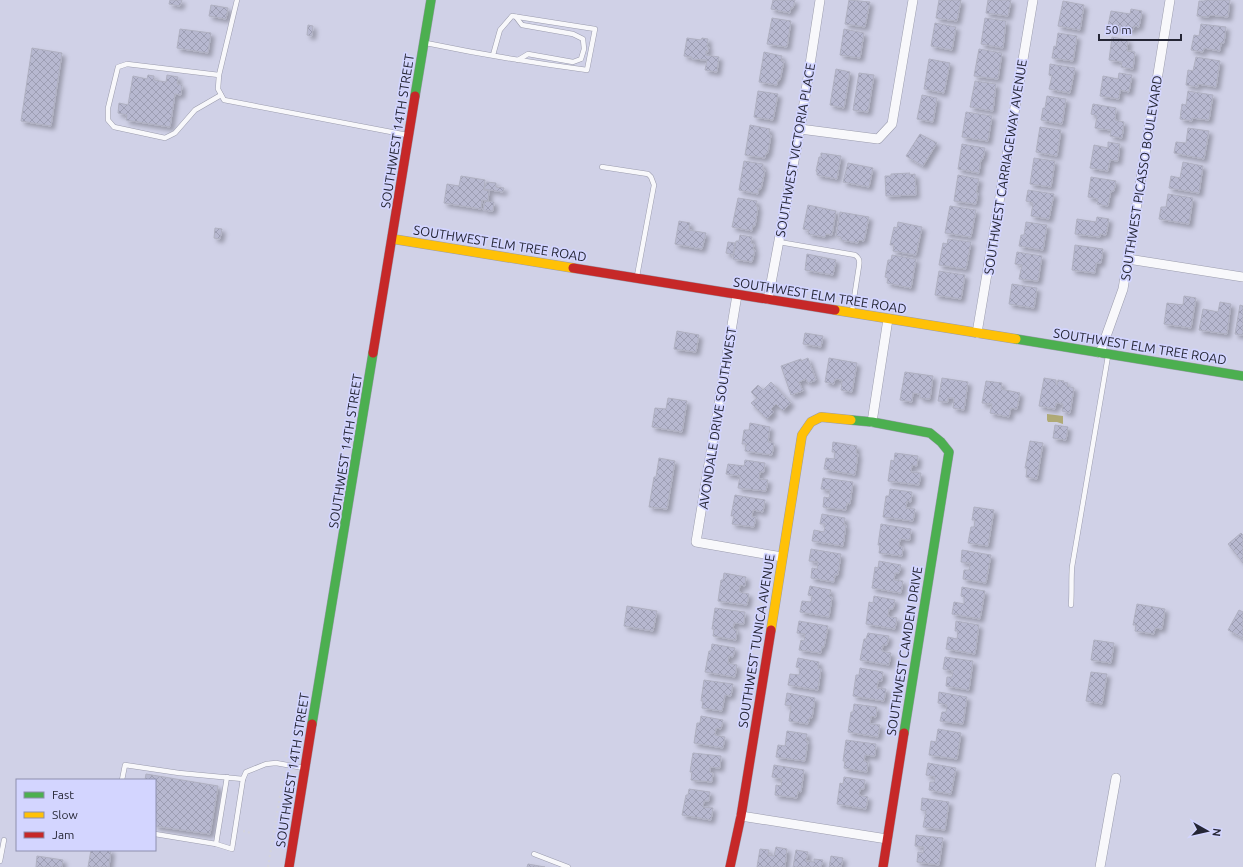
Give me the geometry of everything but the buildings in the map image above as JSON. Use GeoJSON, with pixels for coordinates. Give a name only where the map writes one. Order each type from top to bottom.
{"type":"FeatureCollection","features":[{"type":"Feature","properties":{"kind":"street","name":"SOUTHWEST 14TH STREET"},"geometry":{"type":"LineString","coordinates":[[289,867],[431,0]]}},
{"type":"Feature","properties":{"kind":"street","name":"SOUTHWEST VICTORIA PLACE"},"geometry":{"type":"LineString","coordinates":[[768,300],[800,128],[820,0]]}},
{"type":"Feature","properties":{"kind":"street"},"geometry":{"type":"LineString","coordinates":[[800,128],[878,138],[892,124],[913,0]]}},
{"type":"Feature","properties":{"kind":"street","name":"SOUTHWEST CARRIAGEWAY AVENUE"},"geometry":{"type":"LineString","coordinates":[[978,333],[1033,0]]}},
{"type":"Feature","properties":{"kind":"street","name":"SOUTHWEST PICASSO BOULEVARD"},"geometry":{"type":"LineString","coordinates":[[1104,354],[1123,289],[1170,0]]}},
{"type":"Feature","properties":{"kind":"street","name":"SOUTHWEST ELM TREE ROAD"},"geometry":{"type":"LineString","coordinates":[[393,239],[1243,376]]}},
{"type":"Feature","properties":{"kind":"street"},"geometry":{"type":"LineString","coordinates":[[1128,259],[1243,277]]}},
{"type":"Feature","properties":{"kind":"street","name":"AVONDALE DRIVE SOUTHWEST"},"geometry":{"type":"LineString","coordinates":[[737,295],[696,542],[782,557]]}},
{"type":"Feature","properties":{"kind":"street"},"geometry":{"type":"LineString","coordinates":[[872,422],[888,319]]}},
{"type":"Feature","properties":{"kind":"street","name":"SOUTHWEST TUNICA AVENUE"},"geometry":{"type":"LineString","coordinates":[[730,867],[741,816],[802,435],[811,422],[821,417],[872,422]]}},
{"type":"Feature","properties":{"kind":"street","name":"SOUTHWEST CAMDEN DRIVE"},"geometry":{"type":"LineString","coordinates":[[872,422],[930,433],[941,442],[949,452],[883,867]]}},
{"type":"Feature","properties":{"kind":"street"},"geometry":{"type":"LineString","coordinates":[[1100,867],[1116,778]]}},
{"type":"Feature","properties":{"kind":"street"},"geometry":{"type":"LineString","coordinates":[[741,816],[887,839]]}},
{"type":"Feature","properties":{"kind":"lane"},"geometry":{"type":"LineString","coordinates":[[237,0],[219,75],[218,90],[224,100],[409,135]]}},
{"type":"Feature","properties":{"kind":"lane"},"geometry":{"type":"LineString","coordinates":[[424,40],[493,55],[518,60],[587,70],[595,29],[512,16],[500,30],[493,55]]}},
{"type":"Feature","properties":{"kind":"lane"},"geometry":{"type":"LineString","coordinates":[[516,17],[522,25],[573,34],[583,39],[584,49],[581,59],[573,62],[528,54],[518,60]]}},
{"type":"Feature","properties":{"kind":"lane"},"geometry":{"type":"LineString","coordinates":[[219,75],[126,64],[118,67],[108,108],[108,120],[114,127],[165,138],[175,133],[195,110],[221,95]]}},
{"type":"Feature","properties":{"kind":"lane"},"geometry":{"type":"LineString","coordinates":[[602,167],[648,174],[654,185],[637,278]]}},
{"type":"Feature","properties":{"kind":"lane"},"geometry":{"type":"LineString","coordinates":[[778,242],[854,255],[858,258],[860,261],[860,266],[852,313]]}},
{"type":"Feature","properties":{"kind":"lane"},"geometry":{"type":"LineString","coordinates":[[1071,605],[1072,567],[1104,354]]}},
{"type":"Feature","properties":{"kind":"lane"},"geometry":{"type":"LineString","coordinates":[[156,834],[216,844],[232,849],[243,779],[246,772],[266,764],[276,763],[305,769]]}},
{"type":"Feature","properties":{"kind":"lane"},"geometry":{"type":"LineString","coordinates":[[122,779],[125,765],[179,773],[243,779]]}},
{"type":"Feature","properties":{"kind":"lane"},"geometry":{"type":"LineString","coordinates":[[216,844],[227,777]]}},
{"type":"Feature","properties":{"kind":"lane"},"geometry":{"type":"LineString","coordinates":[[0,861],[4,840]]}},
{"type":"Feature","properties":{"kind":"lane"},"geometry":{"type":"LineString","coordinates":[[534,854],[568,867]]}},
{"type":"Feature","properties":{"kind":"path"},"geometry":{"type":"LineString","coordinates":[[286,758],[287,751]]}},
{"type":"Feature","properties":{"kind":"path"},"geometry":{"type":"LineString","coordinates":[[268,867],[284,771]]}},
{"type":"Feature","properties":{"kind":"path"},"geometry":{"type":"LineString","coordinates":[[241,831],[251,833]]}},
{"type":"Feature","properties":{"kind":"shaded area"},"geometry":{"type":"Polygon","coordinates":[[[1047,414],[1063,416],[1063,424],[1048,422],[1047,414]]]}},
{"type":"Feature","properties":{"kind":"traffic: fast"},"geometry":{"type":"LineString","coordinates":[[415,96],[431,0]]}},
{"type":"Feature","properties":{"kind":"traffic: fast"},"geometry":{"type":"LineString","coordinates":[[1016,339],[1243,376]]}},
{"type":"Feature","properties":{"kind":"traffic: fast"},"geometry":{"type":"LineString","coordinates":[[312,724],[373,353]]}},
{"type":"Feature","properties":{"kind":"traffic: fast"},"geometry":{"type":"LineString","coordinates":[[851,420],[872,422],[930,433],[941,442],[949,452],[904,733]]}},
{"type":"Feature","properties":{"kind":"traffic: slow"},"geometry":{"type":"LineString","coordinates":[[393,239],[573,268]]}},
{"type":"Feature","properties":{"kind":"traffic: slow"},"geometry":{"type":"LineString","coordinates":[[835,310],[1016,339]]}},
{"type":"Feature","properties":{"kind":"traffic: slow"},"geometry":{"type":"LineString","coordinates":[[771,630],[802,435],[811,422],[821,417],[851,420]]}},
{"type":"Feature","properties":{"kind":"traffic: jam"},"geometry":{"type":"LineString","coordinates":[[373,353],[415,96]]}},
{"type":"Feature","properties":{"kind":"traffic: jam"},"geometry":{"type":"LineString","coordinates":[[573,268],[835,310]]}},
{"type":"Feature","properties":{"kind":"traffic: jam"},"geometry":{"type":"LineString","coordinates":[[730,867],[741,816],[771,630]]}},
{"type":"Feature","properties":{"kind":"traffic: jam"},"geometry":{"type":"LineString","coordinates":[[289,867],[312,724]]}},
{"type":"Feature","properties":{"kind":"traffic: jam"},"geometry":{"type":"LineString","coordinates":[[883,867],[904,733]]}}]}
